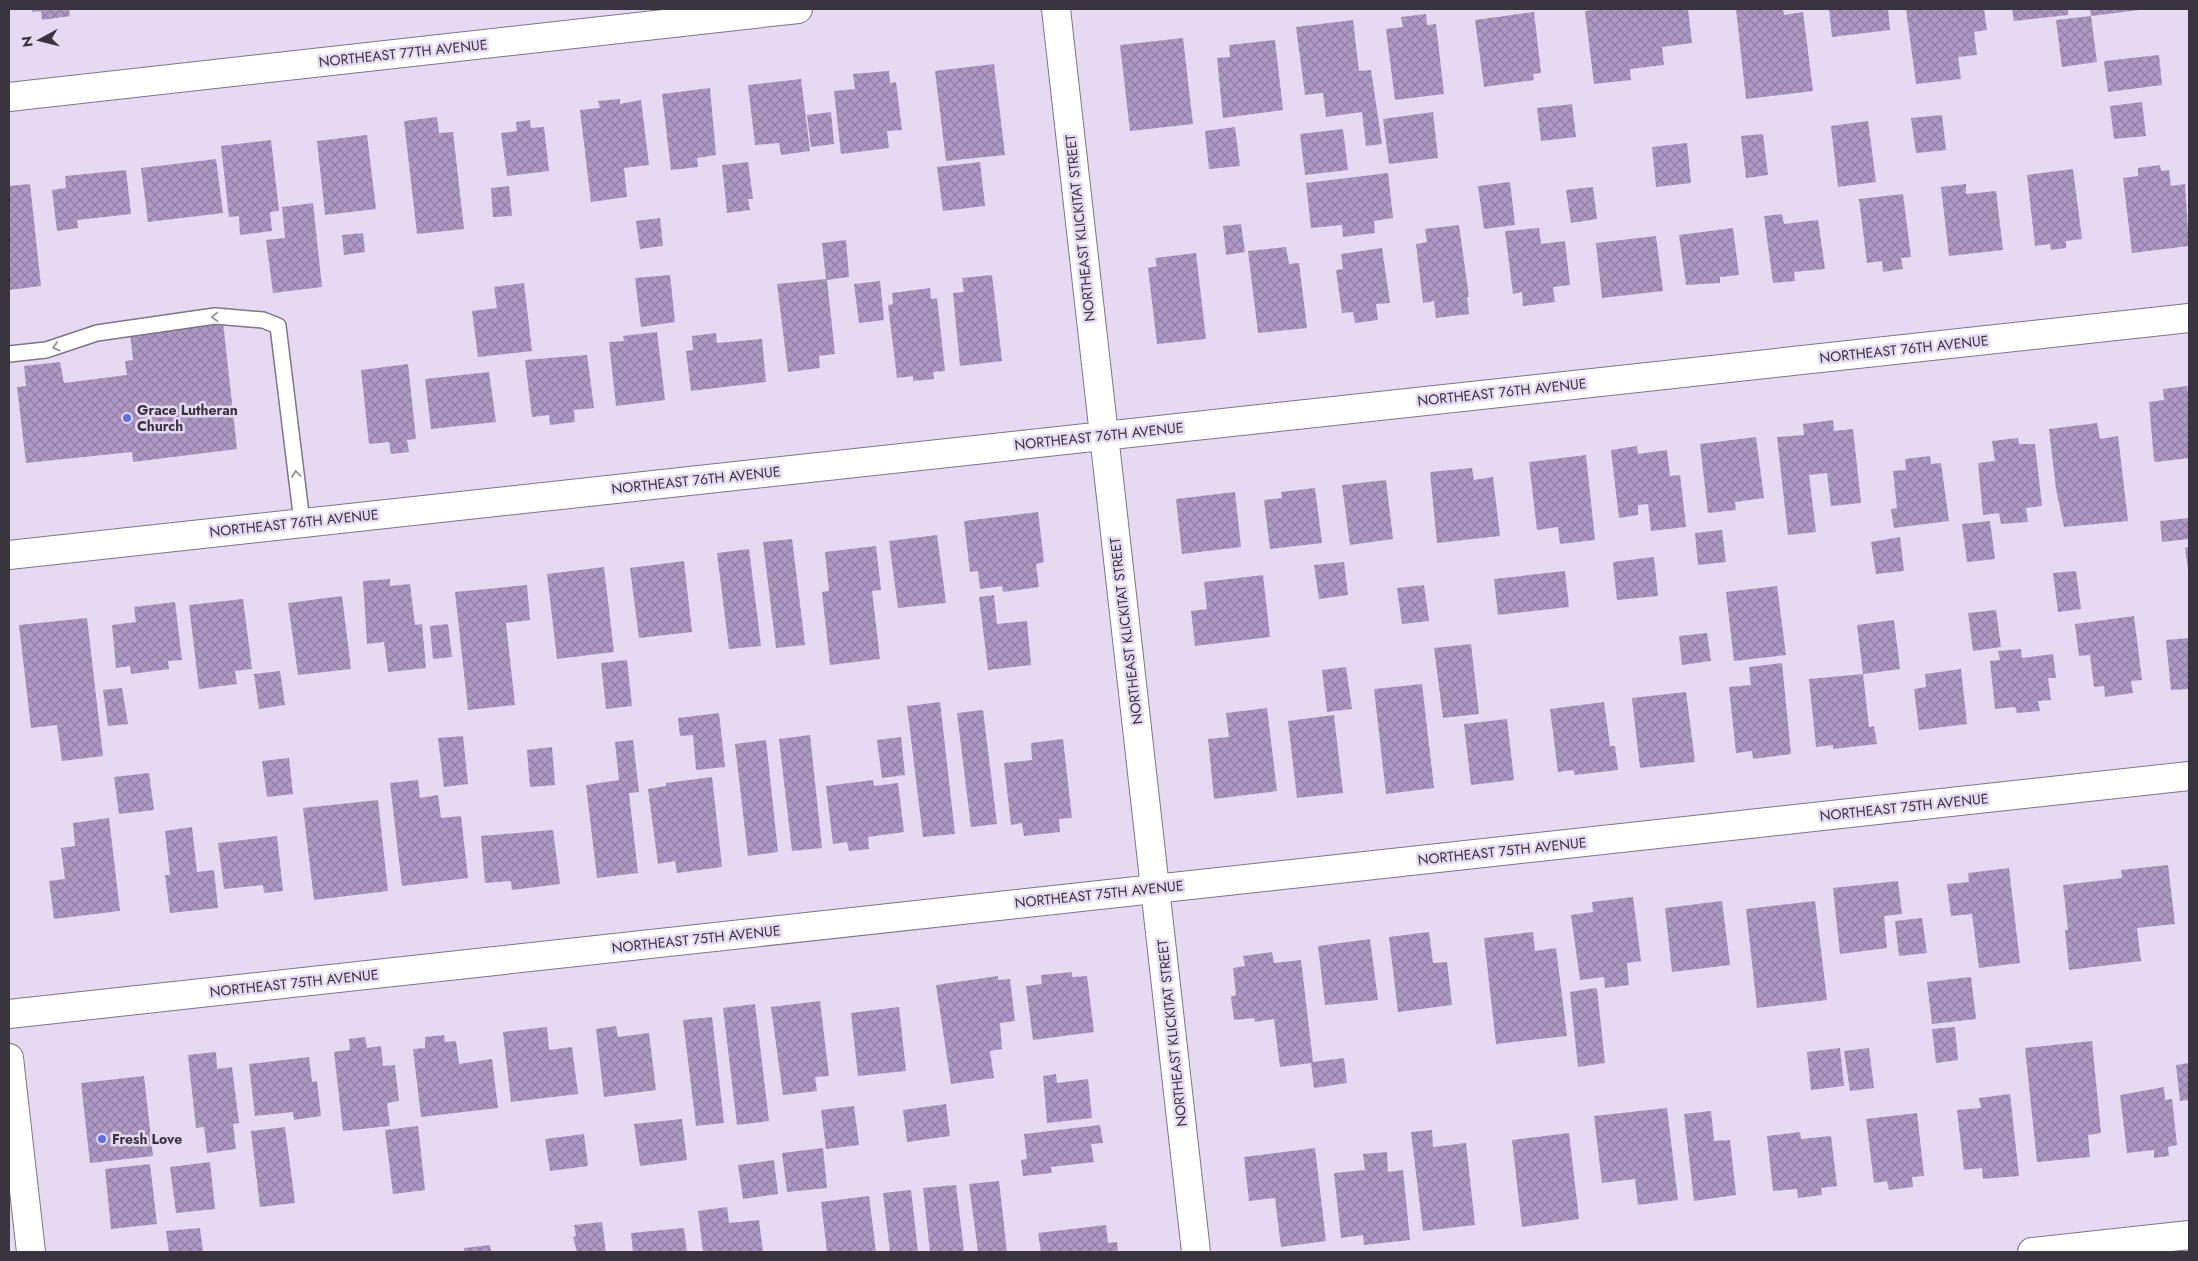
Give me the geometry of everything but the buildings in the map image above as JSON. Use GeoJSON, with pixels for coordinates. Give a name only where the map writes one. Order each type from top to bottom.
{"type":"FeatureCollection","features":[{"type":"Feature","properties":{"kind":"street","name":"NORTHEAST 77TH AVENUE"},"geometry":{"type":"LineString","coordinates":[[9,97],[798,9]]}},
{"type":"Feature","properties":{"kind":"street","name":"NORTHEAST KLICKITAT STREET"},"geometry":{"type":"LineString","coordinates":[[1056,9],[1196,1252]]}},
{"type":"Feature","properties":{"kind":"street","name":"NORTHEAST 76TH AVENUE"},"geometry":{"type":"LineString","coordinates":[[9,555],[2189,318]]}},
{"type":"Feature","properties":{"kind":"street","name":"NORTHEAST 75TH AVENUE"},"geometry":{"type":"LineString","coordinates":[[9,1014],[2189,776]]}},
{"type":"Feature","properties":{"kind":"street"},"geometry":{"type":"LineString","coordinates":[[9,1058],[31,1252]]}},
{"type":"Feature","properties":{"kind":"street"},"geometry":{"type":"LineString","coordinates":[[2032,1252],[2189,1235]]}},
{"type":"Feature","properties":{"kind":"lane"},"geometry":{"type":"LineString","coordinates":[[9,354],[46,350],[97,333],[216,316],[263,320],[278,326],[302,522]]}},
{"type":"Feature","properties":{"kind":"place","name":"Grace Lutheran Church"},"geometry":{"type":"Point","coordinates":[127,418]}},
{"type":"Feature","properties":{"kind":"place","name":"Fresh Love"},"geometry":{"type":"Point","coordinates":[102,1139]}}]}
